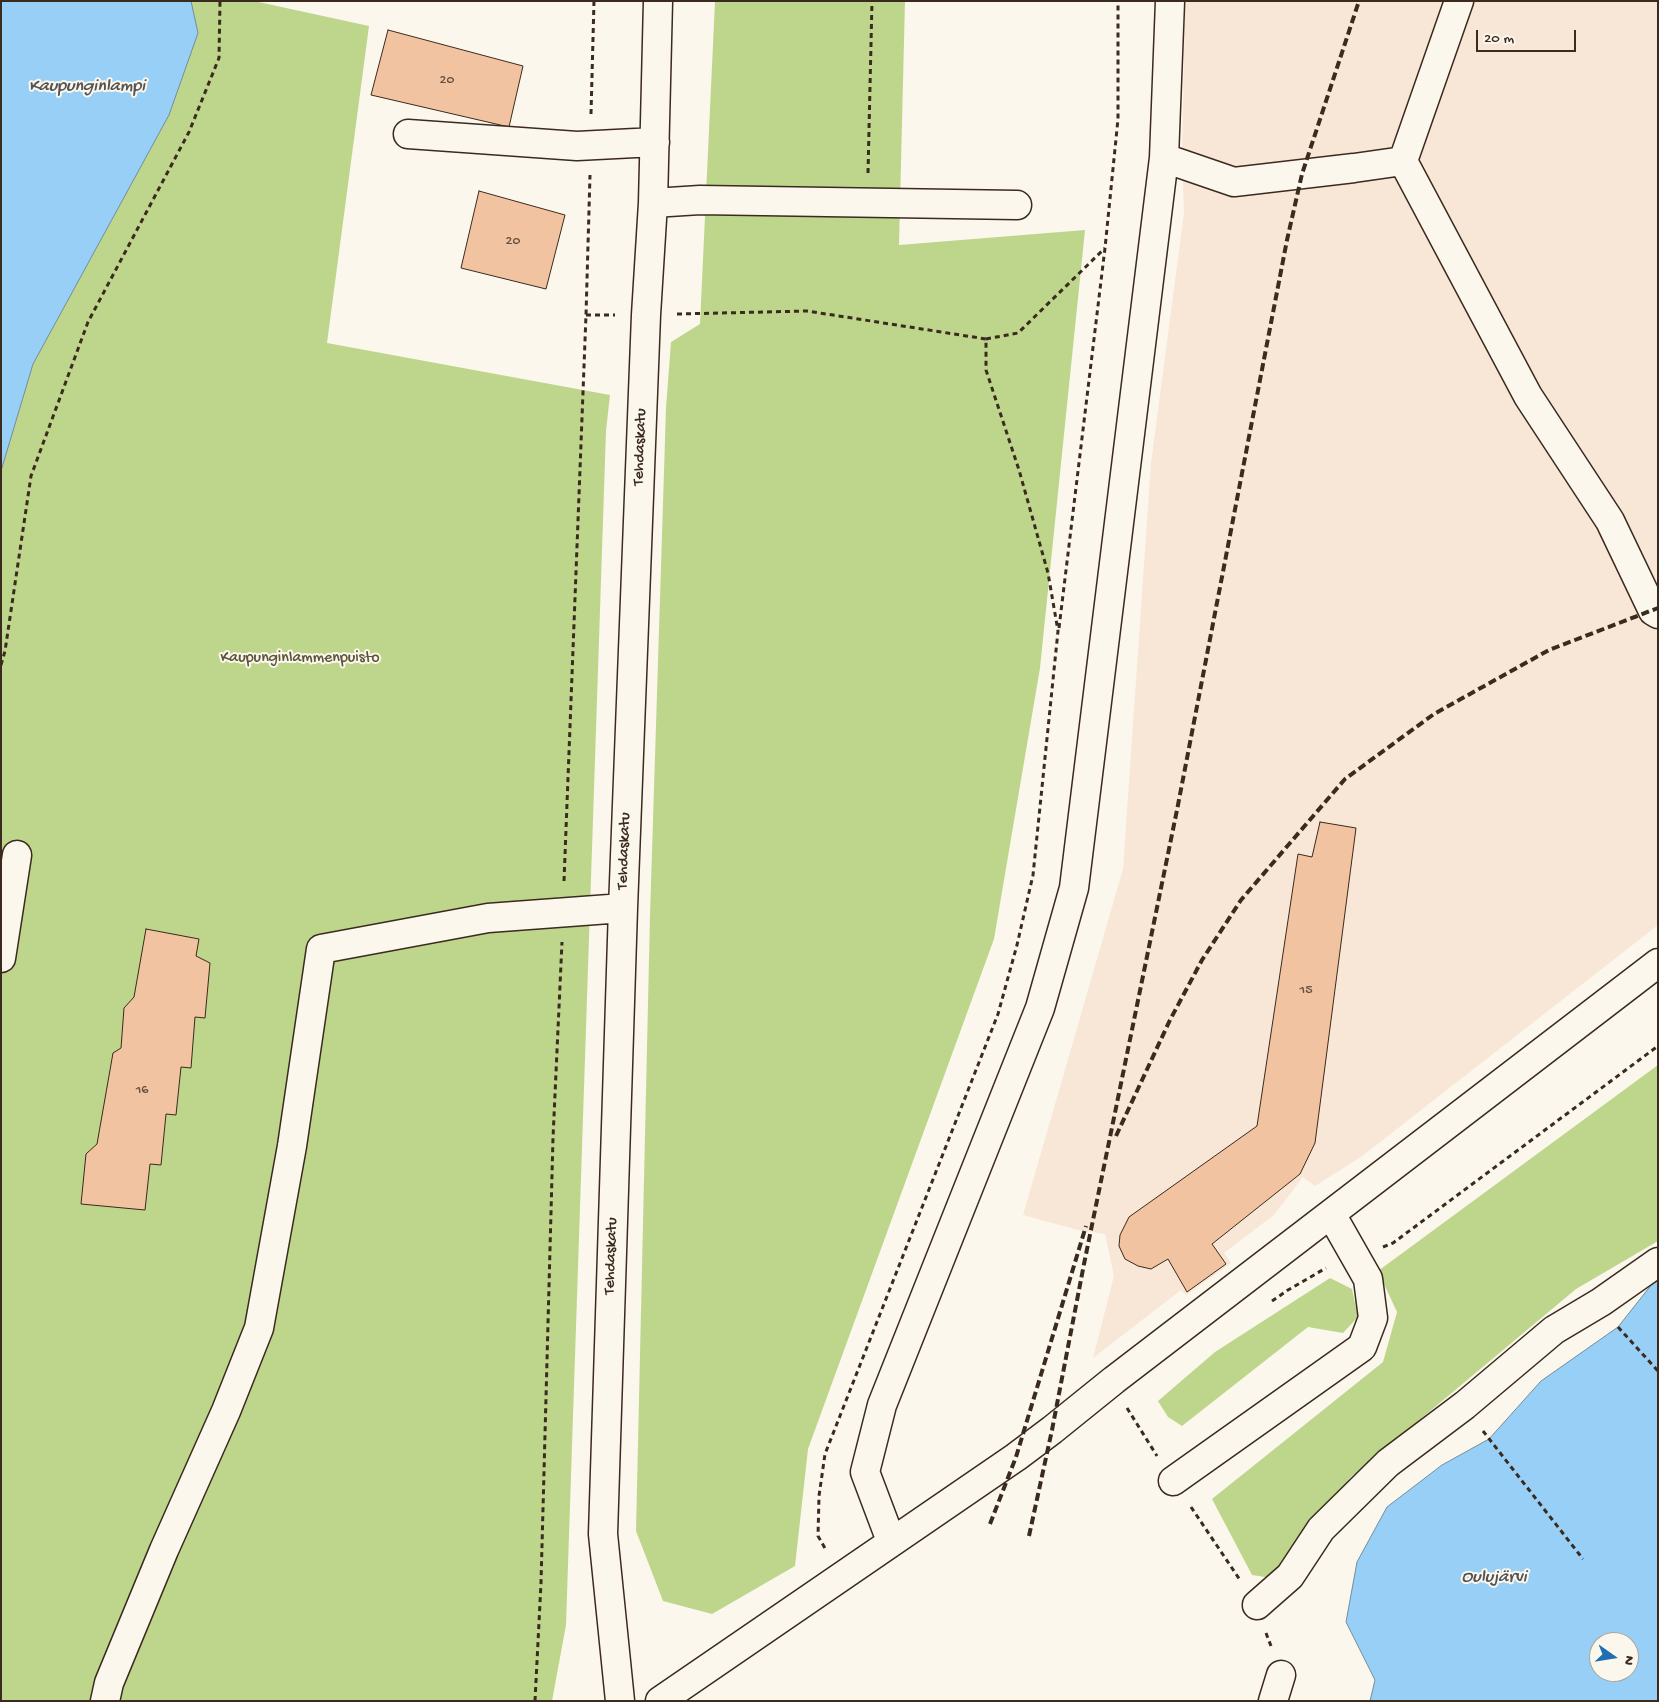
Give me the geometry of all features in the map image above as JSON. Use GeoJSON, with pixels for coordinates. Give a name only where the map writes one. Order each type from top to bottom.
{"type":"FeatureCollection","features":[{"type":"Feature","properties":{"kind":"street","name":"Tehdaskatu"},"geometry":{"type":"LineString","coordinates":[[620,1701],[603,1534],[623,908],[646,315],[653,203],[658,1]]}},
{"type":"Feature","properties":{"kind":"street"},"geometry":{"type":"LineString","coordinates":[[891,1541],[865,1472],[882,1405],[1040,1008],[1074,888],[1164,158],[1170,1]]}},
{"type":"Feature","properties":{"kind":"street"},"geometry":{"type":"LineString","coordinates":[[1459,1],[1403,161],[1528,396],[1610,521],[1653,611],[1658,614]]}},
{"type":"Feature","properties":{"kind":"street"},"geometry":{"type":"LineString","coordinates":[[408,134],[577,146],[655,142]]}},
{"type":"Feature","properties":{"kind":"street"},"geometry":{"type":"LineString","coordinates":[[1164,158],[1234,182],[1403,161]]}},
{"type":"Feature","properties":{"kind":"street"},"geometry":{"type":"LineString","coordinates":[[653,203],[700,200],[1017,205]]}},
{"type":"Feature","properties":{"kind":"street"},"geometry":{"type":"LineString","coordinates":[[1,958],[17,854]]}},
{"type":"Feature","properties":{"kind":"street"},"geometry":{"type":"LineString","coordinates":[[105,1701],[109,1683],[164,1550],[226,1411],[259,1328],[292,1146],[321,949],[488,918],[623,908]]}},
{"type":"Feature","properties":{"kind":"street"},"geometry":{"type":"LineString","coordinates":[[660,1701],[1016,1457],[1658,963]]}},
{"type":"Feature","properties":{"kind":"street"},"geometry":{"type":"LineString","coordinates":[[1173,1481],[1362,1346],[1373,1318],[1368,1280],[1331,1214]]}},
{"type":"Feature","properties":{"kind":"street"},"geometry":{"type":"LineString","coordinates":[[1257,1605],[1290,1576],[1321,1530],[1388,1463],[1465,1405],[1554,1330],[1601,1302],[1658,1262]]}},
{"type":"Feature","properties":{"kind":"street"},"geometry":{"type":"LineString","coordinates":[[1272,1701],[1281,1675]]}},
{"type":"Feature","properties":{"kind":"path"},"geometry":{"type":"LineString","coordinates":[[1,665],[5,651],[31,476],[88,322],[189,132],[208,86],[219,58],[220,1]]}},
{"type":"Feature","properties":{"kind":"path"},"geometry":{"type":"LineString","coordinates":[[535,1701],[541,1583],[553,1138],[586,315],[594,1]]}},
{"type":"Feature","properties":{"kind":"path"},"geometry":{"type":"LineString","coordinates":[[868,204],[872,1]]}},
{"type":"Feature","properties":{"kind":"path"},"geometry":{"type":"LineString","coordinates":[[841,1576],[818,1536],[819,1496],[824,1454],[998,1014],[1017,946],[1033,874],[1058,631],[1105,248],[1118,118],[1118,1]]}},
{"type":"Feature","properties":{"kind":"path"},"geometry":{"type":"LineString","coordinates":[[586,315],[807,311],[986,339],[1018,333],[1105,248]]}},
{"type":"Feature","properties":{"kind":"path"},"geometry":{"type":"LineString","coordinates":[[986,339],[986,370],[1019,470],[1048,573],[1058,631]]}},
{"type":"Feature","properties":{"kind":"path"},"geometry":{"type":"LineString","coordinates":[[1271,1302],[1288,1290],[1331,1266],[1356,1259],[1392,1242],[1658,1046]]}},
{"type":"Feature","properties":{"kind":"path"},"geometry":{"type":"LineString","coordinates":[[1618,1327],[1658,1372]]}},
{"type":"Feature","properties":{"kind":"path"},"geometry":{"type":"LineString","coordinates":[[1114,1380],[1124,1405],[1257,1605],[1281,1675]]}},
{"type":"Feature","properties":{"kind":"path"},"geometry":{"type":"LineString","coordinates":[[1489,1439],[1582,1559]]}},
{"type":"Feature","properties":{"kind":"shaded area"},"geometry":{"type":"Polygon","coordinates":[[[1185,1],[1658,1],[1658,925],[1361,1157],[1315,1186],[1303,1177],[1274,1215],[1224,1253],[1231,1263],[1186,1295],[1181,1290],[1093,1358],[1114,1276],[1105,1234],[1078,1230],[1023,1215],[1123,869],[1151,463],[1184,213],[1182,157],[1185,1]]]}},
{"type":"Feature","properties":{"kind":"green space","name":"Kaupunginlammenpuisto"},"geometry":{"type":"Polygon","coordinates":[[[1,1],[254,1],[369,26],[327,343],[610,395],[606,431],[566,1625],[552,1701],[1,1701],[1,1]]]}},
{"type":"Feature","properties":{"kind":"green space"},"geometry":{"type":"Polygon","coordinates":[[[715,1],[905,1],[899,245],[1085,230],[1040,668],[994,939],[808,1449],[795,1566],[712,1614],[663,1601],[636,1531],[650,915],[666,408],[671,342],[700,324],[715,1]]]}},
{"type":"Feature","properties":{"kind":"green space"},"geometry":{"type":"Polygon","coordinates":[[[1658,1065],[1658,1241],[1576,1289],[1350,1478],[1278,1579],[1252,1575],[1212,1499],[1383,1362],[1397,1312],[1378,1271],[1658,1065]]]}},
{"type":"Feature","properties":{"kind":"green space"},"geometry":{"type":"Polygon","coordinates":[[[1330,1278],[1352,1289],[1358,1317],[1343,1333],[1308,1327],[1182,1426],[1168,1417],[1158,1401],[1215,1352],[1330,1278]]]}},
{"type":"Feature","properties":{"kind":"water","name":"Kaupunginlampi"},"geometry":{"type":"Polygon","coordinates":[[[1,1],[191,1],[198,33],[169,115],[33,364],[1,471],[1,1]]]}},
{"type":"Feature","properties":{"kind":"water","name":"Oulujärvi"},"geometry":{"type":"Polygon","coordinates":[[[1658,1281],[1658,1701],[1370,1701],[1375,1680],[1346,1622],[1357,1562],[1387,1507],[1442,1465],[1489,1439],[1541,1381],[1618,1327],[1652,1284],[1658,1281]]]}},
{"type":"Feature","properties":{"kind":"building"},"geometry":{"type":"Polygon","coordinates":[[[388,30],[523,66],[509,127],[371,95],[388,30]]]}},
{"type":"Feature","properties":{"kind":"building"},"geometry":{"type":"Polygon","coordinates":[[[479,191],[565,215],[546,289],[461,268],[479,191]]]}},
{"type":"Feature","properties":{"kind":"building"},"geometry":{"type":"Polygon","coordinates":[[[1320,822],[1356,828],[1315,1143],[1300,1174],[1212,1244],[1226,1264],[1187,1292],[1168,1259],[1151,1269],[1138,1266],[1125,1259],[1119,1246],[1120,1235],[1129,1217],[1257,1126],[1298,854],[1312,857],[1320,822]]]}},
{"type":"Feature","properties":{"kind":"building"},"geometry":{"type":"Polygon","coordinates":[[[146,929],[199,939],[196,956],[210,963],[205,1018],[195,1017],[191,1068],[181,1067],[176,1115],[166,1114],[161,1165],[150,1164],[145,1210],[81,1204],[86,1154],[97,1144],[113,1053],[121,1048],[124,1008],[134,997],[146,929]]]}},
{"type":"Feature","properties":{"kind":"railway"},"geometry":{"type":"LineString","coordinates":[[1029,1536],[1177,810],[1287,240],[1302,174],[1359,1]]}},
{"type":"Feature","properties":{"kind":"railway"},"geometry":{"type":"LineString","coordinates":[[1116,1136],[1170,1020],[1202,960],[1241,900],[1345,779],[1434,714],[1549,650],[1658,608]]}},
{"type":"Feature","properties":{"kind":"railway"},"geometry":{"type":"LineString","coordinates":[[990,1524],[1016,1457],[1086,1226]]}}]}
